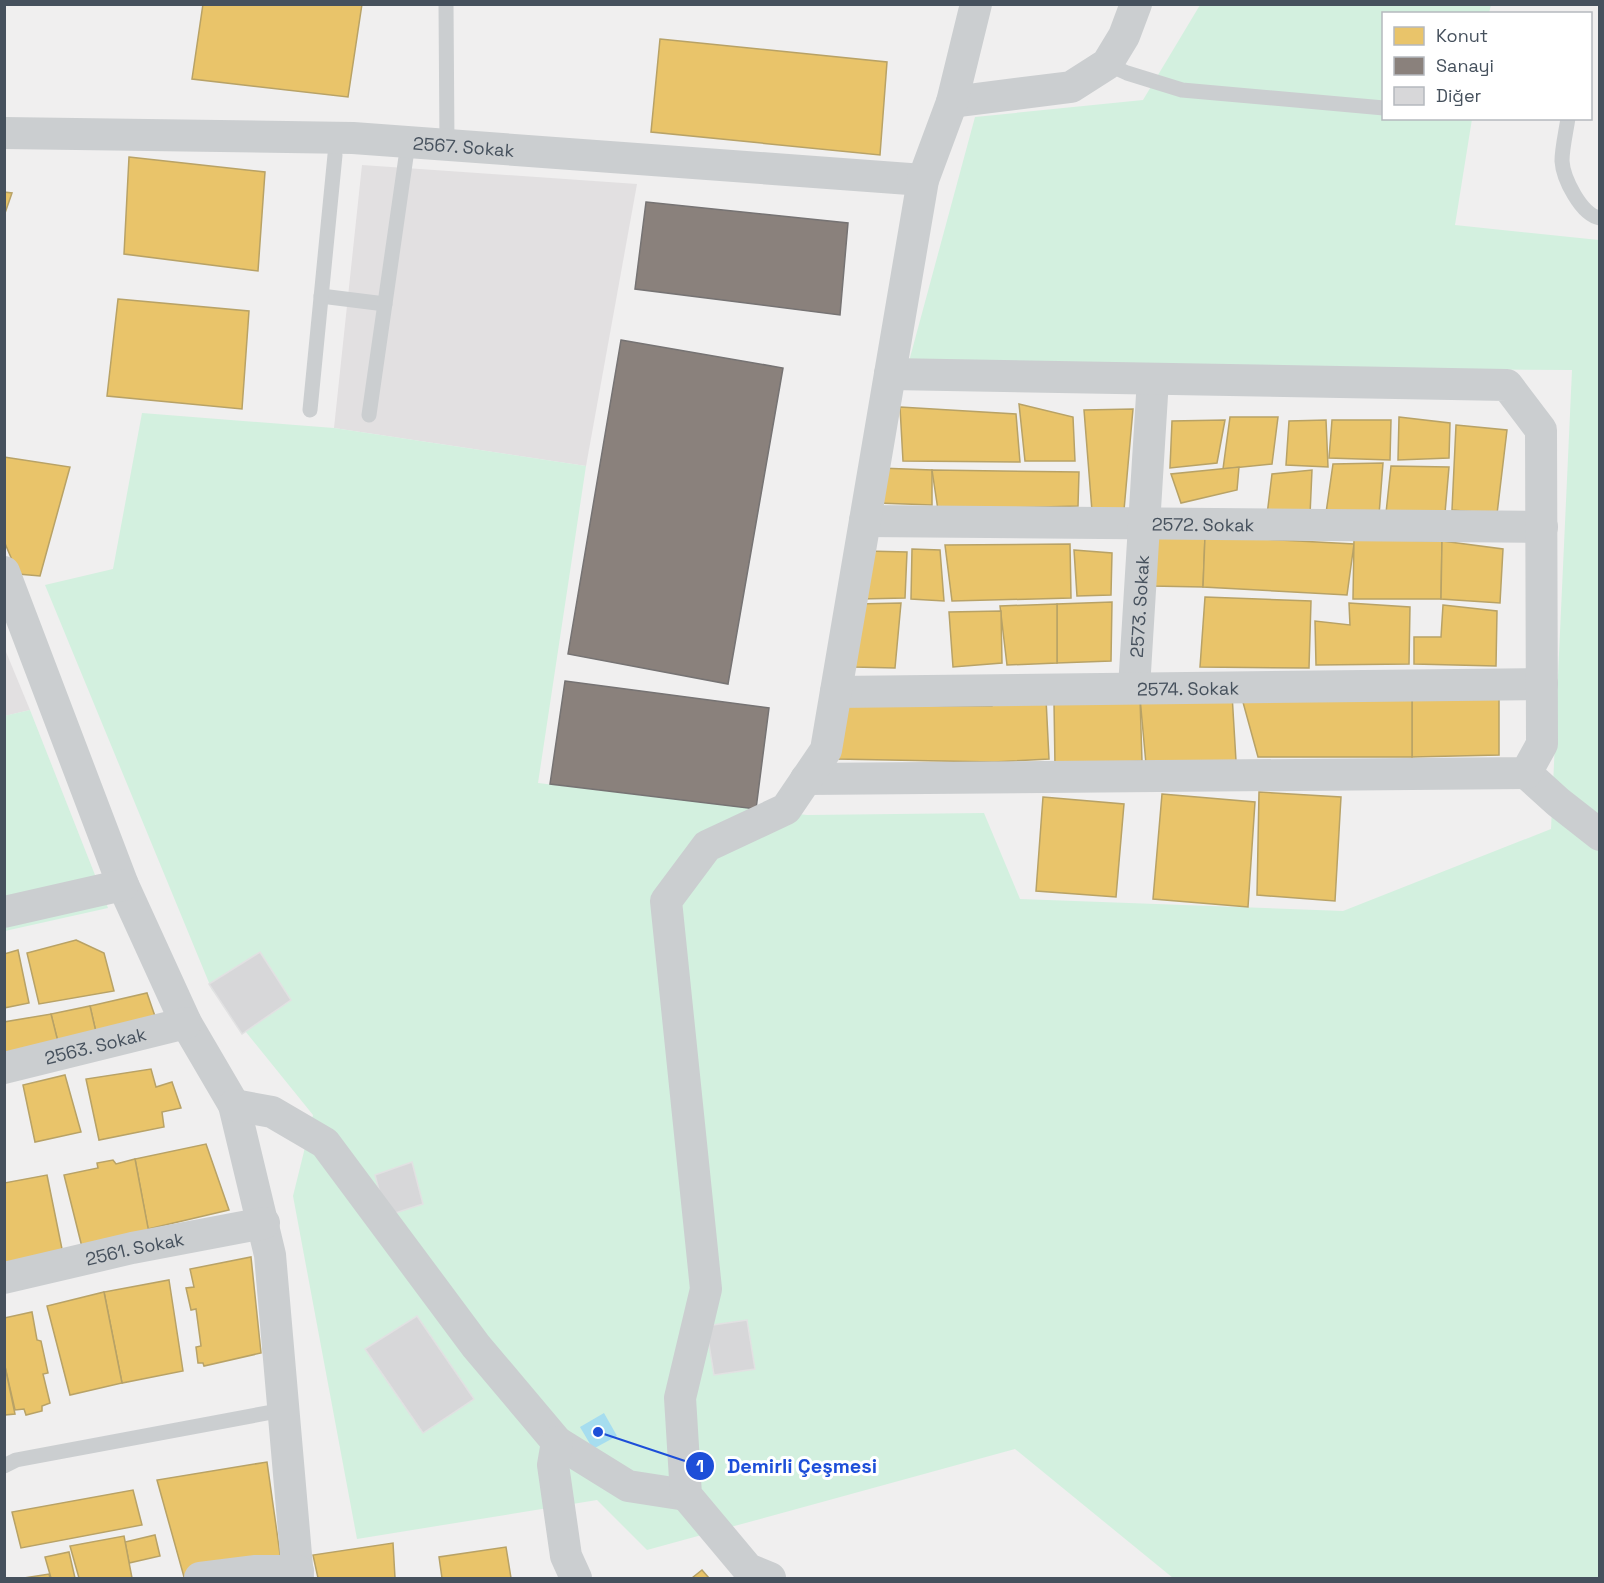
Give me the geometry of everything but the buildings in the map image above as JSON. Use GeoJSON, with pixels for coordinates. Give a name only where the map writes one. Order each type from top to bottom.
{"type":"FeatureCollection","features":[{"type":"Feature","properties":{"kind":"street"},"geometry":{"type":"LineString","coordinates":[[757,1575],[686,1495],[680,1398],[706,1289],[666,901],[707,846],[786,809],[826,750],[923,180],[952,102],[976,4]]}},
{"type":"Feature","properties":{"kind":"street"},"geometry":{"type":"LineString","coordinates":[[952,102],[1071,87],[1107,64],[1124,36],[1136,4]]}},
{"type":"Feature","properties":{"kind":"street","name":"2567. Sokak"},"geometry":{"type":"LineString","coordinates":[[4,133],[353,138],[923,180]]}},
{"type":"Feature","properties":{"kind":"street"},"geometry":{"type":"LineString","coordinates":[[890,374],[1507,385],[1541,430],[1542,744],[1526,773]]}},
{"type":"Feature","properties":{"kind":"street","name":"2573. Sokak"},"geometry":{"type":"LineString","coordinates":[[1134,688],[1153,379]]}},
{"type":"Feature","properties":{"kind":"street","name":"2572. Sokak"},"geometry":{"type":"LineString","coordinates":[[865,520],[1542,527]]}},
{"type":"Feature","properties":{"kind":"street"},"geometry":{"type":"LineString","coordinates":[[4,572],[123,885],[186,1023],[234,1105],[264,1223],[270,1255],[298,1575],[256,1571],[200,1578]]}},
{"type":"Feature","properties":{"kind":"street","name":"2574. Sokak"},"geometry":{"type":"LineString","coordinates":[[836,692],[1542,684]]}},
{"type":"Feature","properties":{"kind":"street"},"geometry":{"type":"LineString","coordinates":[[806,779],[1526,773],[1599,835]]}},
{"type":"Feature","properties":{"kind":"street"},"geometry":{"type":"LineString","coordinates":[[4,912],[123,885]]}},
{"type":"Feature","properties":{"kind":"street","name":"2563. Sokak"},"geometry":{"type":"LineString","coordinates":[[4,1068],[186,1023]]}},
{"type":"Feature","properties":{"kind":"street"},"geometry":{"type":"LineString","coordinates":[[234,1105],[272,1112],[325,1143],[476,1346],[557,1442],[628,1486],[686,1495]]}},
{"type":"Feature","properties":{"kind":"street","name":"2561. Sokak"},"geometry":{"type":"LineString","coordinates":[[4,1278],[132,1248],[264,1223]]}},
{"type":"Feature","properties":{"kind":"street"},"geometry":{"type":"LineString","coordinates":[[557,1442],[553,1465],[566,1556],[576,1578]]}},
{"type":"Feature","properties":{"kind":"lane"},"geometry":{"type":"LineString","coordinates":[[446,4],[447,145]]}},
{"type":"Feature","properties":{"kind":"lane"},"geometry":{"type":"LineString","coordinates":[[1107,64],[1127,73],[1182,90],[1382,108]]}},
{"type":"Feature","properties":{"kind":"lane"},"geometry":{"type":"LineString","coordinates":[[1568,120],[1562,162],[1576,200],[1594,217],[1599,218]]}},
{"type":"Feature","properties":{"kind":"lane"},"geometry":{"type":"LineString","coordinates":[[369,415],[408,143]]}},
{"type":"Feature","properties":{"kind":"lane"},"geometry":{"type":"LineString","coordinates":[[310,410],[335,155]]}},
{"type":"Feature","properties":{"kind":"lane"},"geometry":{"type":"LineString","coordinates":[[321,296],[385,304]]}},
{"type":"Feature","properties":{"kind":"lane"},"geometry":{"type":"LineString","coordinates":[[4,1466],[16,1460],[283,1410]]}},
{"type":"Feature","properties":{"kind":"shaded area"},"geometry":{"type":"Polygon","coordinates":[[[362,165],[637,184],[586,466],[334,428],[362,165]]]}},
{"type":"Feature","properties":{"kind":"shaded area"},"geometry":{"type":"Polygon","coordinates":[[[4,647],[30,710],[5,716],[4,716],[4,647]]]}},
{"type":"Feature","properties":{"kind":"green space"},"geometry":{"type":"Polygon","coordinates":[[[1200,5],[1491,5],[1489,12],[1382,12],[1382,120],[1472,120],[1455,225],[1599,240],[1599,1578],[1173,1578],[1015,1449],[647,1550],[597,1500],[357,1539],[293,1196],[313,1115],[212,990],[45,585],[113,569],[142,413],[334,428],[586,466],[538,783],[807,815],[984,813],[1020,899],[1343,911],[1551,829],[1572,370],[908,365],[975,117],[1143,100],[1200,5]]]}},
{"type":"Feature","properties":{"kind":"green space"},"geometry":{"type":"Polygon","coordinates":[[[30,710],[108,908],[5,931],[4,716],[30,710]]]}},
{"type":"Feature","properties":{"kind":"water"},"geometry":{"type":"Polygon","coordinates":[[[604,1413],[617,1436],[593,1449],[580,1427],[604,1413]]]}},
{"type":"Feature","properties":{"kind":"place","name":"Demirli Çeşmesi"},"geometry":{"type":"Point","coordinates":[598,1432]}}]}
